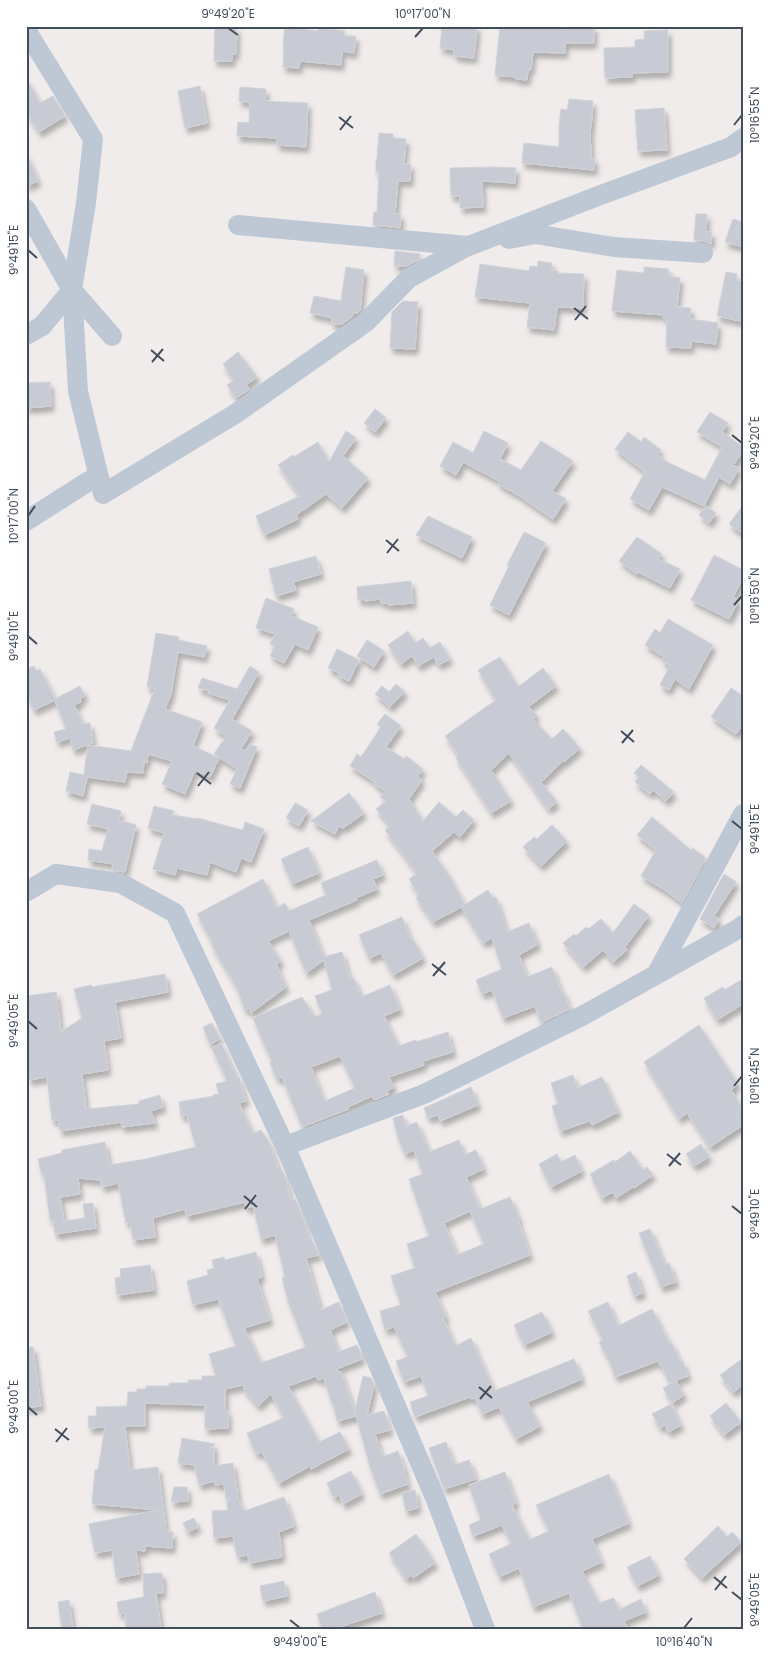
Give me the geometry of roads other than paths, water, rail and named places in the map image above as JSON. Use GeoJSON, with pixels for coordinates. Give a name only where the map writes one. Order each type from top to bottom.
{"type":"FeatureCollection","features":[{"type":"Feature","properties":{"kind":"street"},"geometry":{"type":"LineString","coordinates":[[26,30],[93,139],[86,203],[72,290],[78,390],[102,494],[235,414],[366,322],[408,278],[466,247],[731,147],[743,138]]}},
{"type":"Feature","properties":{"kind":"street"},"geometry":{"type":"LineString","coordinates":[[26,209],[72,290],[112,336]]}},
{"type":"Feature","properties":{"kind":"street"},"geometry":{"type":"LineString","coordinates":[[238,225],[466,247],[535,234],[614,247],[703,253]]}},
{"type":"Feature","properties":{"kind":"street"},"geometry":{"type":"LineString","coordinates":[[26,334],[42,326],[72,290]]}},
{"type":"Feature","properties":{"kind":"street"},"geometry":{"type":"LineString","coordinates":[[26,521],[98,477]]}},
{"type":"Feature","properties":{"kind":"street"},"geometry":{"type":"LineString","coordinates":[[656,975],[743,814]]}},
{"type":"Feature","properties":{"kind":"street"},"geometry":{"type":"LineString","coordinates":[[26,892],[56,874],[120,883],[175,913],[285,1146],[436,1500],[485,1629]]}},
{"type":"Feature","properties":{"kind":"street"},"geometry":{"type":"LineString","coordinates":[[285,1146],[424,1094],[582,1016],[743,925]]}}]}
